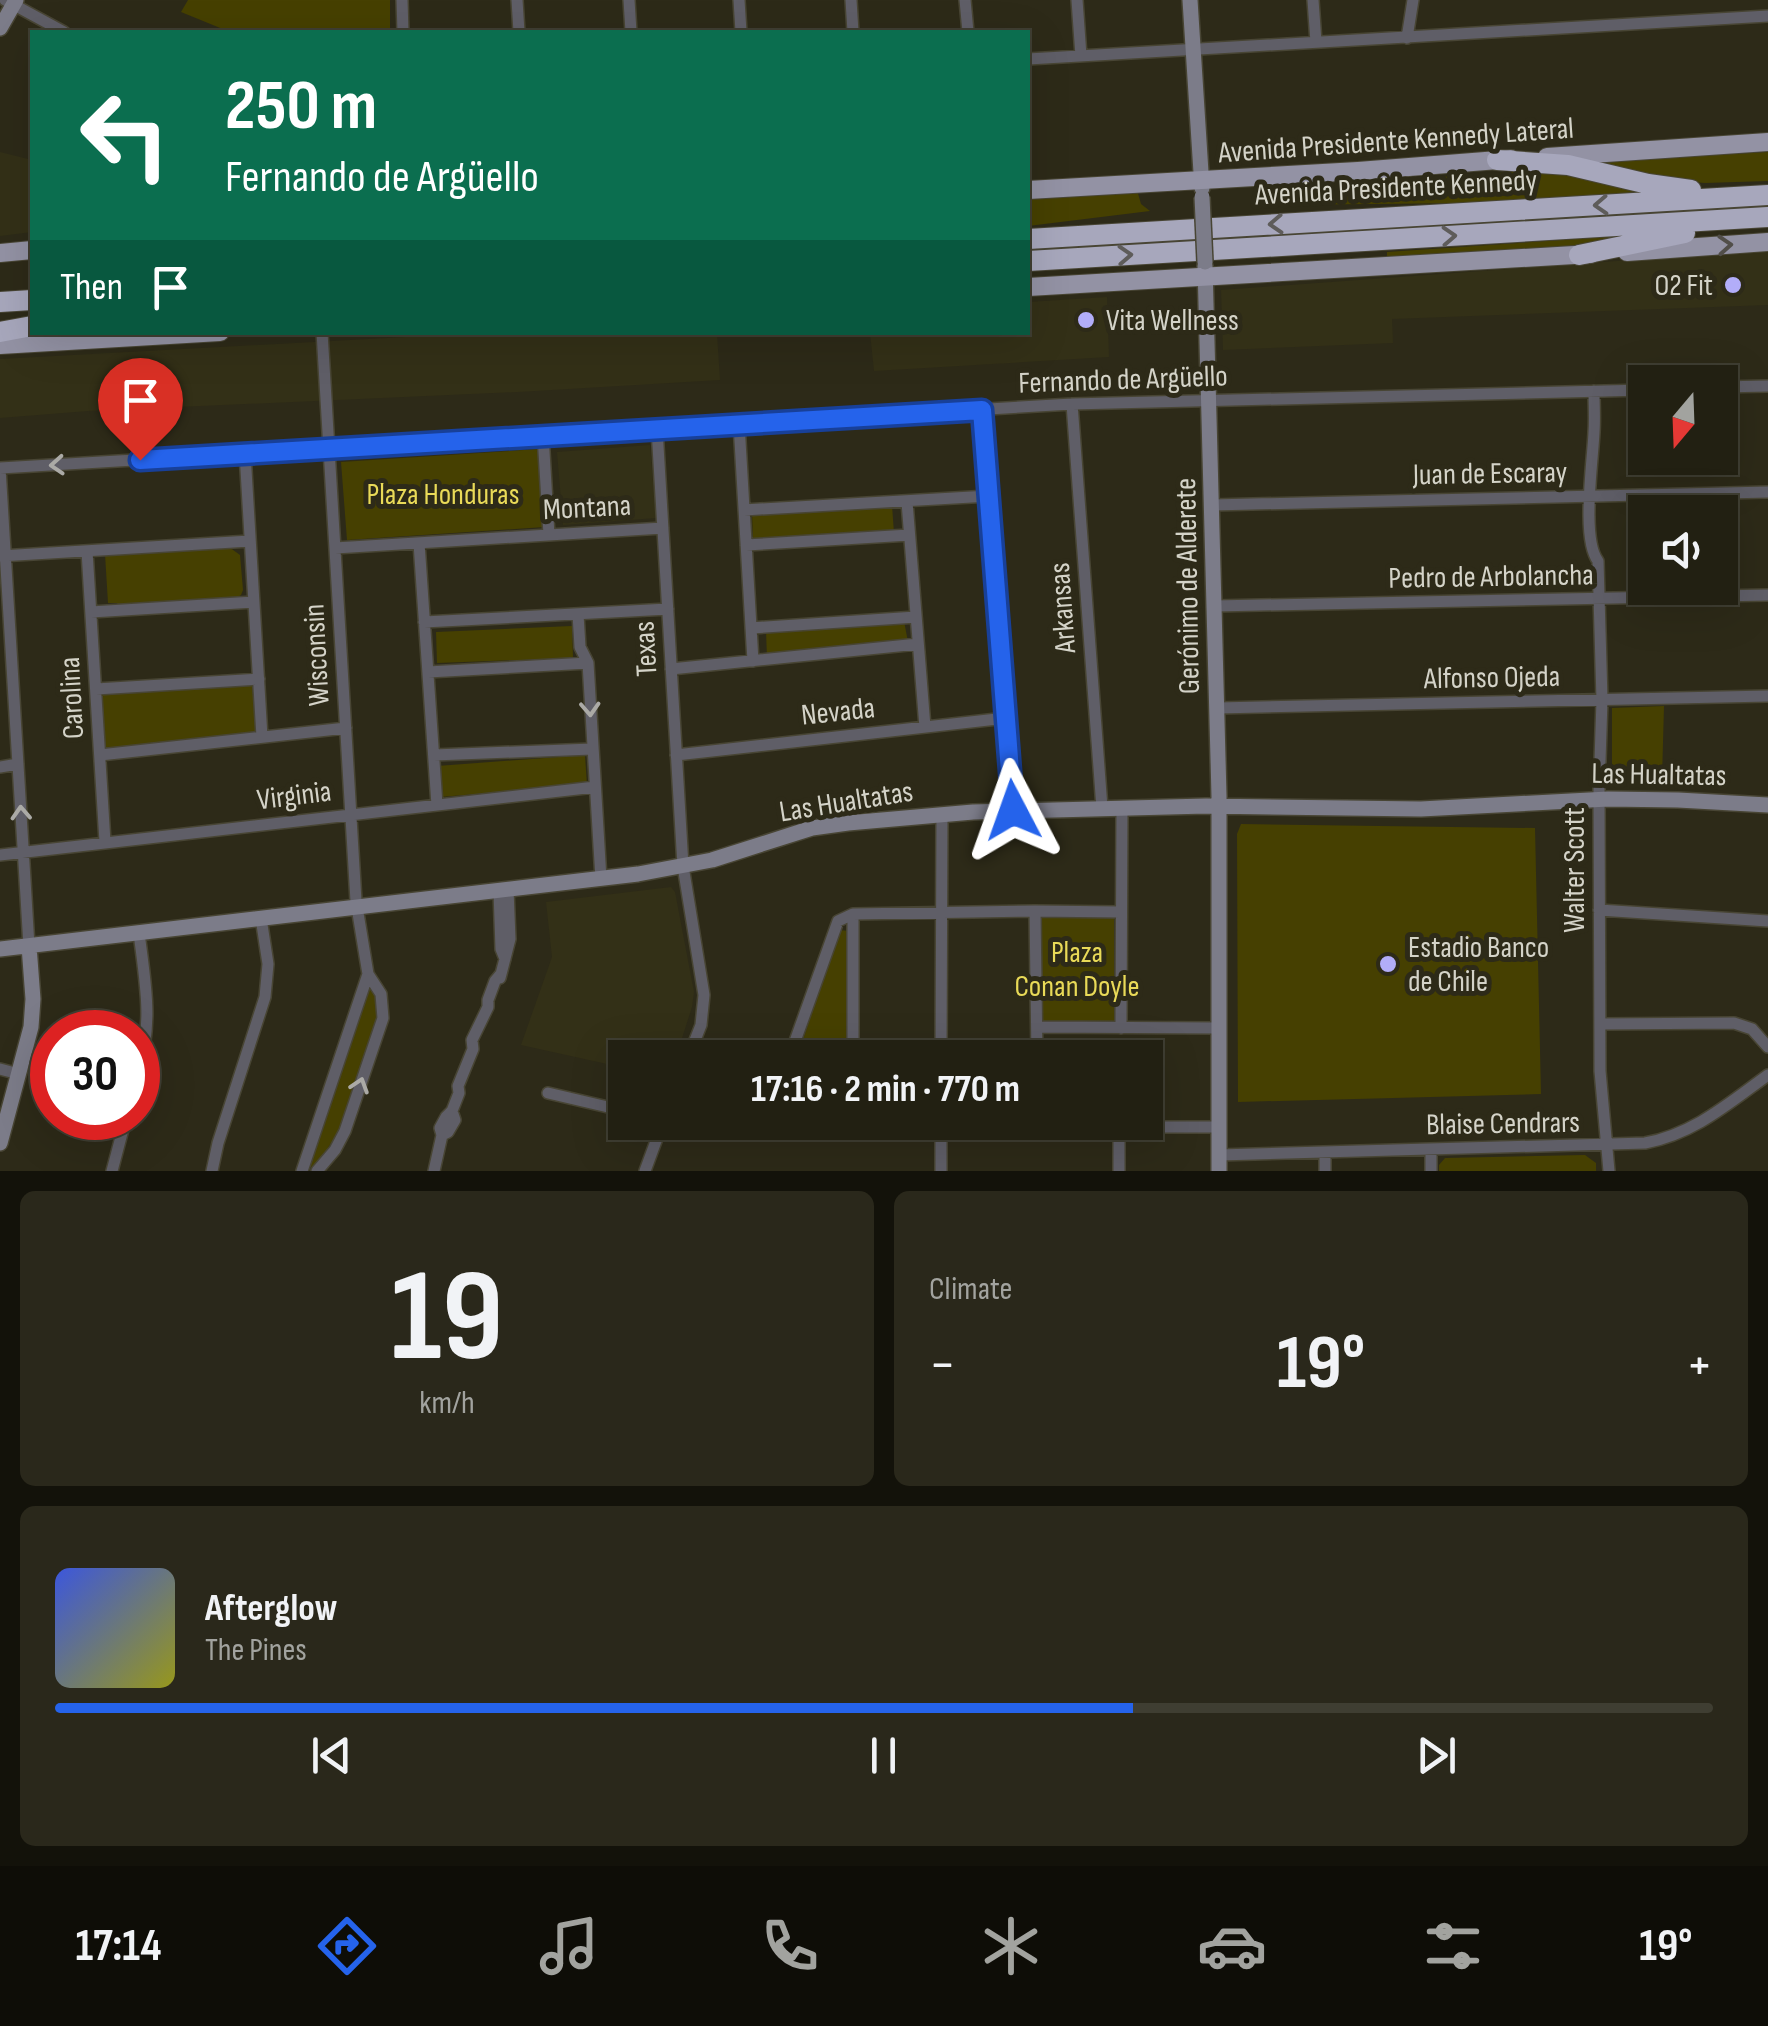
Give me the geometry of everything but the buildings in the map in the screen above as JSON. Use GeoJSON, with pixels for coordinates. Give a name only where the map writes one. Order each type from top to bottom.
{"type":"FeatureCollection","features":[{"type":"Feature","properties":{"kind":"highway"},"geometry":{"type":"LineString","coordinates":[[1498,160],[1568,165],[1679,189],[1768,194]]}},
{"type":"Feature","properties":{"kind":"highway","name":"Avenida Presidente Kennedy"},"geometry":{"type":"LineString","coordinates":[[1030,240],[1768,194]]}},
{"type":"Feature","properties":{"kind":"highway"},"geometry":{"type":"LineString","coordinates":[[1579,255],[1768,218]]}},
{"type":"Feature","properties":{"kind":"highway","name":"Avenida Presidente Kennedy"},"geometry":{"type":"LineString","coordinates":[[1030,261],[1768,218]]}},
{"type":"Feature","properties":{"kind":"highway"},"geometry":{"type":"LineString","coordinates":[[0,302],[30,300]]}},
{"type":"Feature","properties":{"kind":"highway"},"geometry":{"type":"LineString","coordinates":[[0,328],[30,324]]}},
{"type":"Feature","properties":{"kind":"main road","name":"Avenida Presidente Kennedy Lateral"},"geometry":{"type":"LineString","coordinates":[[1030,190],[1202,188],[1498,160],[1768,142]]}},
{"type":"Feature","properties":{"kind":"main road"},"geometry":{"type":"LineString","coordinates":[[1030,287],[1205,270],[1579,255],[1768,242]]}},
{"type":"Feature","properties":{"kind":"main road"},"geometry":{"type":"LineString","coordinates":[[0,252],[30,250]]}},
{"type":"Feature","properties":{"kind":"main road"},"geometry":{"type":"LineString","coordinates":[[0,345],[169,335]]}},
{"type":"Feature","properties":{"kind":"street"},"geometry":{"type":"LineString","coordinates":[[402,0],[402,30]]}},
{"type":"Feature","properties":{"kind":"street"},"geometry":{"type":"LineString","coordinates":[[517,0],[519,30]]}},
{"type":"Feature","properties":{"kind":"street"},"geometry":{"type":"LineString","coordinates":[[629,0],[631,30]]}},
{"type":"Feature","properties":{"kind":"street"},"geometry":{"type":"LineString","coordinates":[[739,0],[741,30]]}},
{"type":"Feature","properties":{"kind":"street"},"geometry":{"type":"LineString","coordinates":[[851,0],[853,30]]}},
{"type":"Feature","properties":{"kind":"street"},"geometry":{"type":"LineString","coordinates":[[966,0],[968,30]]}},
{"type":"Feature","properties":{"kind":"street"},"geometry":{"type":"LineString","coordinates":[[1077,0],[1081,56]]}},
{"type":"Feature","properties":{"kind":"street","name":"Gerónimo de Alderete"},"geometry":{"type":"LineString","coordinates":[[1190,0],[1202,188],[1213,505],[1220,806],[1219,1163]]}},
{"type":"Feature","properties":{"kind":"street"},"geometry":{"type":"LineString","coordinates":[[1313,0],[1316,42]]}},
{"type":"Feature","properties":{"kind":"street"},"geometry":{"type":"LineString","coordinates":[[1407,38],[1413,0]]}},
{"type":"Feature","properties":{"kind":"street"},"geometry":{"type":"LineString","coordinates":[[0,28],[12,1],[61,30]]}},
{"type":"Feature","properties":{"kind":"street"},"geometry":{"type":"LineString","coordinates":[[1030,59],[1768,16]]}},
{"type":"Feature","properties":{"kind":"street","name":"Wisconsin"},"geometry":{"type":"LineString","coordinates":[[317,1171],[345,1131],[383,1018],[381,994],[368,974],[357,907],[322,335]]}},
{"type":"Feature","properties":{"kind":"street"},"geometry":{"type":"LineString","coordinates":[[1738,387],[1768,386]]}},
{"type":"Feature","properties":{"kind":"street","name":"Fernando de Argüello"},"geometry":{"type":"LineString","coordinates":[[0,468],[1072,404],[1628,390]]}},
{"type":"Feature","properties":{"kind":"street","name":"Walter Scott"},"geometry":{"type":"LineString","coordinates":[[1594,391],[1590,496],[1592,553],[1598,561],[1602,700],[1600,1090],[1609,1171]]}},
{"type":"Feature","properties":{"kind":"street","name":"Arkansas"},"geometry":{"type":"LineString","coordinates":[[1072,404],[1102,808]]}},
{"type":"Feature","properties":{"kind":"street"},"geometry":{"type":"LineString","coordinates":[[982,410],[1013,810]]}},
{"type":"Feature","properties":{"kind":"street"},"geometry":{"type":"LineString","coordinates":[[739,424],[754,660]]}},
{"type":"Feature","properties":{"kind":"street","name":"Texas"},"geometry":{"type":"LineString","coordinates":[[657,429],[683,866],[704,996],[694,1040]]}},
{"type":"Feature","properties":{"kind":"street"},"geometry":{"type":"LineString","coordinates":[[543,435],[549,535]]}},
{"type":"Feature","properties":{"kind":"street"},"geometry":{"type":"LineString","coordinates":[[245,453],[262,737]]}},
{"type":"Feature","properties":{"kind":"street"},"geometry":{"type":"LineString","coordinates":[[0,468],[32,1013],[30,1038],[0,1143]]}},
{"type":"Feature","properties":{"kind":"street","name":"Juan de Escaray"},"geometry":{"type":"LineString","coordinates":[[1213,505],[1768,492]]}},
{"type":"Feature","properties":{"kind":"street"},"geometry":{"type":"LineString","coordinates":[[744,510],[989,496]]}},
{"type":"Feature","properties":{"kind":"street"},"geometry":{"type":"LineString","coordinates":[[906,502],[925,727]]}},
{"type":"Feature","properties":{"kind":"street","name":"Montana"},"geometry":{"type":"LineString","coordinates":[[335,548],[663,528]]}},
{"type":"Feature","properties":{"kind":"street"},"geometry":{"type":"LineString","coordinates":[[746,545],[909,534]]}},
{"type":"Feature","properties":{"kind":"street"},"geometry":{"type":"LineString","coordinates":[[3,556],[250,542]]}},
{"type":"Feature","properties":{"kind":"street"},"geometry":{"type":"LineString","coordinates":[[419,543],[437,805]]}},
{"type":"Feature","properties":{"kind":"street","name":"Carolina"},"geometry":{"type":"LineString","coordinates":[[87,551],[105,842]]}},
{"type":"Feature","properties":{"kind":"street","name":"Pedro de Arbolancha"},"geometry":{"type":"LineString","coordinates":[[1215,606],[1768,595]]}},
{"type":"Feature","properties":{"kind":"street"},"geometry":{"type":"LineString","coordinates":[[91,612],[254,602]]}},
{"type":"Feature","properties":{"kind":"street"},"geometry":{"type":"LineString","coordinates":[[424,622],[668,609]]}},
{"type":"Feature","properties":{"kind":"street"},"geometry":{"type":"LineString","coordinates":[[578,614],[580,647],[588,664],[601,878]]}},
{"type":"Feature","properties":{"kind":"street"},"geometry":{"type":"LineString","coordinates":[[752,628],[916,617]]}},
{"type":"Feature","properties":{"kind":"street"},"geometry":{"type":"LineString","coordinates":[[671,669],[918,644]]}},
{"type":"Feature","properties":{"kind":"street"},"geometry":{"type":"LineString","coordinates":[[428,672],[588,664]]}},
{"type":"Feature","properties":{"kind":"street"},"geometry":{"type":"LineString","coordinates":[[96,688],[259,679]]}},
{"type":"Feature","properties":{"kind":"street","name":"Alfonso Ojeda"},"geometry":{"type":"LineString","coordinates":[[1218,708],[1768,696]]}},
{"type":"Feature","properties":{"kind":"street","name":"Nevada"},"geometry":{"type":"LineString","coordinates":[[676,756],[1006,718]]}},
{"type":"Feature","properties":{"kind":"street"},"geometry":{"type":"LineString","coordinates":[[100,755],[346,728]]}},
{"type":"Feature","properties":{"kind":"street"},"geometry":{"type":"LineString","coordinates":[[434,755],[592,749]]}},
{"type":"Feature","properties":{"kind":"street"},"geometry":{"type":"LineString","coordinates":[[0,766],[18,764]]}},
{"type":"Feature","properties":{"kind":"street","name":"Virginia"},"geometry":{"type":"LineString","coordinates":[[0,854],[594,787]]}},
{"type":"Feature","properties":{"kind":"street","name":"Las Hualtatas"},"geometry":{"type":"LineString","coordinates":[[0,949],[683,866],[812,828],[848,822],[1122,807],[1421,808],[1599,799],[1768,806]]}},
{"type":"Feature","properties":{"kind":"street"},"geometry":{"type":"LineString","coordinates":[[1121,1028],[1122,807]]}},
{"type":"Feature","properties":{"kind":"street"},"geometry":{"type":"LineString","coordinates":[[941,1040],[942,815]]}},
{"type":"Feature","properties":{"kind":"street"},"geometry":{"type":"LineString","coordinates":[[434,1171],[440,1128],[452,1112],[472,1054],[472,1040],[509,950],[503,890]]}},
{"type":"Feature","properties":{"kind":"street"},"geometry":{"type":"LineString","coordinates":[[1599,910],[1768,921]]}},
{"type":"Feature","properties":{"kind":"street"},"geometry":{"type":"LineString","coordinates":[[1035,911],[1037,1040]]}},
{"type":"Feature","properties":{"kind":"street"},"geometry":{"type":"LineString","coordinates":[[796,1040],[838,921],[852,914],[1121,912]]}},
{"type":"Feature","properties":{"kind":"street"},"geometry":{"type":"LineString","coordinates":[[852,914],[852,1040]]}},
{"type":"Feature","properties":{"kind":"street"},"geometry":{"type":"LineString","coordinates":[[212,1171],[266,998],[268,964],[262,918]]}},
{"type":"Feature","properties":{"kind":"street"},"geometry":{"type":"LineString","coordinates":[[138,933],[146,1010]]}},
{"type":"Feature","properties":{"kind":"street","name":"Wisconsin"},"geometry":{"type":"LineString","coordinates":[[302,1171],[368,974]]}},
{"type":"Feature","properties":{"kind":"street"},"geometry":{"type":"LineString","coordinates":[[1600,1024],[1734,1023],[1752,1030],[1768,1047]]}},
{"type":"Feature","properties":{"kind":"street"},"geometry":{"type":"LineString","coordinates":[[1037,1028],[1219,1028]]}},
{"type":"Feature","properties":{"kind":"street"},"geometry":{"type":"LineString","coordinates":[[0,1069],[19,1074]]}},
{"type":"Feature","properties":{"kind":"street","name":"Blaise Cendrars"},"geometry":{"type":"LineString","coordinates":[[1219,1163],[1325,1152],[1606,1146],[1660,1140],[1688,1131],[1768,1075]]}},
{"type":"Feature","properties":{"kind":"street"},"geometry":{"type":"LineString","coordinates":[[548,1093],[608,1107]]}},
{"type":"Feature","properties":{"kind":"street"},"geometry":{"type":"LineString","coordinates":[[1163,1126],[1219,1127]]}},
{"type":"Feature","properties":{"kind":"street"},"geometry":{"type":"LineString","coordinates":[[112,1171],[120,1140]]}},
{"type":"Feature","properties":{"kind":"street"},"geometry":{"type":"LineString","coordinates":[[645,1171],[656,1140]]}},
{"type":"Feature","properties":{"kind":"street"},"geometry":{"type":"LineString","coordinates":[[941,1140],[941,1171]]}},
{"type":"Feature","properties":{"kind":"street"},"geometry":{"type":"LineString","coordinates":[[1119,1140],[1119,1171]]}},
{"type":"Feature","properties":{"kind":"street"},"geometry":{"type":"LineString","coordinates":[[1430,1150],[1431,1171]]}},
{"type":"Feature","properties":{"kind":"street"},"geometry":{"type":"LineString","coordinates":[[1325,1152],[1325,1171]]}},
{"type":"Feature","properties":{"kind":"street"},"geometry":{"type":"LineString","coordinates":[[426,1171],[436,1154]]}},
{"type":"Feature","properties":{"kind":"shaded area"},"geometry":{"type":"Polygon","coordinates":[[[0,152],[30,160],[30,232],[0,236],[0,152]]]}},
{"type":"Feature","properties":{"kind":"shaded area"},"geometry":{"type":"Polygon","coordinates":[[[1768,250],[1768,305],[1392,319],[1393,343],[1223,350],[1221,290],[1768,250]]]}},
{"type":"Feature","properties":{"kind":"shaded area"},"geometry":{"type":"Polygon","coordinates":[[[1107,297],[1109,357],[874,371],[870,335],[1030,335],[1030,302],[1107,297]]]}},
{"type":"Feature","properties":{"kind":"shaded area"},"geometry":{"type":"Polygon","coordinates":[[[441,335],[717,335],[720,380],[0,418],[0,359],[441,335]]]}},
{"type":"Feature","properties":{"kind":"shaded area"},"geometry":{"type":"Polygon","coordinates":[[[650,445],[656,518],[563,525],[557,452],[650,445]]]}},
{"type":"Feature","properties":{"kind":"shaded area"},"geometry":{"type":"Polygon","coordinates":[[[671,887],[694,992],[681,1040],[608,1040],[608,1064],[521,1045],[552,957],[546,902],[671,887]]]}},
{"type":"Feature","properties":{"kind":"green space"},"geometry":{"type":"Polygon","coordinates":[[[188,0],[390,0],[390,30],[225,30],[181,12],[188,0]]]}},
{"type":"Feature","properties":{"kind":"green space"},"geometry":{"type":"Polygon","coordinates":[[[1768,152],[1768,181],[1680,181],[1592,162],[1768,152]]]}},
{"type":"Feature","properties":{"kind":"green space"},"geometry":{"type":"Polygon","coordinates":[[[1515,169],[1558,169],[1666,192],[1473,203],[1261,205],[1259,189],[1501,173],[1515,169]]]}},
{"type":"Feature","properties":{"kind":"green space"},"geometry":{"type":"Polygon","coordinates":[[[1137,190],[1141,204],[1150,211],[1030,226],[1030,196],[1137,190]]]}},
{"type":"Feature","properties":{"kind":"green space"},"geometry":{"type":"Polygon","coordinates":[[[1768,204],[1768,209],[1030,253],[1030,248],[1768,204]]]}},
{"type":"Feature","properties":{"kind":"green space"},"geometry":{"type":"Polygon","coordinates":[[[1634,235],[1621,243],[1387,258],[1387,252],[1634,235]]]}},
{"type":"Feature","properties":{"kind":"green space","name":"Plaza Honduras"},"geometry":{"type":"Polygon","coordinates":[[[539,449],[545,527],[347,540],[341,462],[539,449]]]}},
{"type":"Feature","properties":{"kind":"green space"},"geometry":{"type":"Polygon","coordinates":[[[892,505],[894,533],[753,542],[752,512],[892,505]]]}},
{"type":"Feature","properties":{"kind":"green space"},"geometry":{"type":"Polygon","coordinates":[[[229,547],[240,555],[243,590],[236,598],[108,603],[105,554],[229,547]]]}},
{"type":"Feature","properties":{"kind":"green space"},"geometry":{"type":"Polygon","coordinates":[[[904,621],[908,642],[767,658],[766,631],[904,621]]]}},
{"type":"Feature","properties":{"kind":"green space"},"geometry":{"type":"Polygon","coordinates":[[[572,626],[573,658],[437,663],[436,632],[572,626]]]}},
{"type":"Feature","properties":{"kind":"green space"},"geometry":{"type":"Polygon","coordinates":[[[252,683],[256,737],[104,750],[101,691],[252,683]]]}},
{"type":"Feature","properties":{"kind":"green space"},"geometry":{"type":"Polygon","coordinates":[[[1664,706],[1662,779],[1612,779],[1612,708],[1664,706]]]}},
{"type":"Feature","properties":{"kind":"green space"},"geometry":{"type":"Polygon","coordinates":[[[585,755],[587,785],[440,797],[437,766],[585,755]]]}},
{"type":"Feature","properties":{"kind":"green space","name":"Estadio Banco de Chile"},"geometry":{"type":"Polygon","coordinates":[[[1241,824],[1535,828],[1541,1094],[1238,1102],[1237,834],[1241,824]]]}},
{"type":"Feature","properties":{"kind":"green space","name":"Plaza Conan Doyle"},"geometry":{"type":"Polygon","coordinates":[[[1039,915],[1114,915],[1114,1022],[1039,1023],[1039,915]]]}},
{"type":"Feature","properties":{"kind":"green space"},"geometry":{"type":"Polygon","coordinates":[[[839,930],[849,931],[848,1040],[803,1040],[839,930]]]}},
{"type":"Feature","properties":{"kind":"green space"},"geometry":{"type":"Polygon","coordinates":[[[371,985],[378,1016],[352,1100],[334,1139],[307,1171],[371,985]]]}},
{"type":"Feature","properties":{"kind":"green space"},"geometry":{"type":"Polygon","coordinates":[[[1585,1155],[1596,1163],[1596,1171],[1439,1171],[1445,1158],[1585,1155]]]}},
{"type":"Feature","properties":{"kind":"place","name":"O2 Fit"},"geometry":{"type":"Point","coordinates":[1733,285]}},
{"type":"Feature","properties":{"kind":"place","name":"Vita Wellness"},"geometry":{"type":"Point","coordinates":[1086,320]}},
{"type":"Feature","properties":{"kind":"place","name":"Estadio Banco de Chile"},"geometry":{"type":"Point","coordinates":[1388,964]}},
{"type":"Feature","properties":{"kind":"route"},"geometry":{"type":"LineString","coordinates":[[140,460],[982,410],[1013,810]]}}]}
